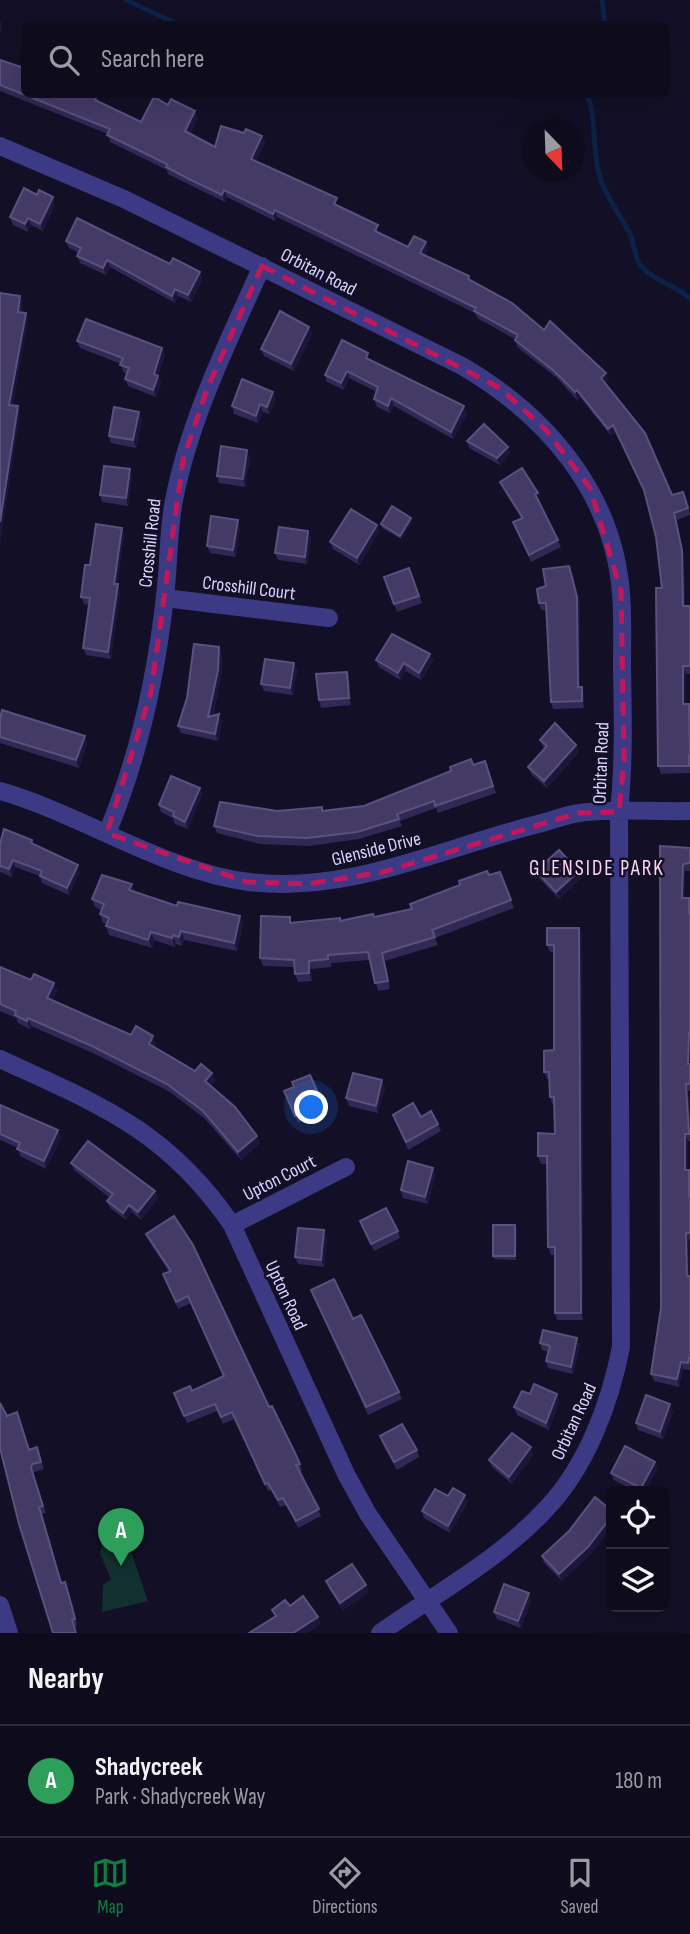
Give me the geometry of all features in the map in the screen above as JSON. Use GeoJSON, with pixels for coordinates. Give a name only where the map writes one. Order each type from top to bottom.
{"type":"FeatureCollection","features":[{"type":"Feature","properties":{"kind":"street","name":"Orbitan Road"},"geometry":{"type":"LineString","coordinates":[[0,146],[66,172],[262,266],[500,388],[546,430],[590,488],[607,529],[621,591],[624,760],[619,812],[621,1346],[610,1395],[576,1465],[548,1508],[498,1550],[380,1633]]}},
{"type":"Feature","properties":{"kind":"street","name":"Crosshill Road"},"geometry":{"type":"LineString","coordinates":[[107,833],[142,735],[165,598],[173,503],[183,460],[208,389],[262,266]]}},
{"type":"Feature","properties":{"kind":"street","name":"Crosshill Court"},"geometry":{"type":"LineString","coordinates":[[165,598],[329,618]]}},
{"type":"Feature","properties":{"kind":"street","name":"Glenside Drive"},"geometry":{"type":"LineString","coordinates":[[0,791],[167,858],[247,882],[308,884],[383,872],[505,832],[578,813],[690,811]]}},
{"type":"Feature","properties":{"kind":"street","name":"Upton Road"},"geometry":{"type":"LineString","coordinates":[[0,1059],[99,1104],[156,1141],[192,1172],[232,1225],[346,1474],[368,1514],[449,1633]]}},
{"type":"Feature","properties":{"kind":"street","name":"Upton Court"},"geometry":{"type":"LineString","coordinates":[[232,1225],[346,1167]]}},
{"type":"Feature","properties":{"kind":"street"},"geometry":{"type":"LineString","coordinates":[[0,1605],[9,1633]]}},
{"type":"Feature","properties":{"kind":"highlighted area"},"geometry":{"type":"Polygon","coordinates":[[[262,266],[500,388],[546,430],[590,488],[621,591],[624,759],[619,812],[578,813],[383,872],[308,884],[247,882],[107,833],[151,692],[183,460],[207,389],[262,266]]]}},
{"type":"Feature","properties":{"kind":"green space"},"geometry":{"type":"Polygon","coordinates":[[[121,1522],[148,1601],[102,1612],[103,1585],[111,1579],[100,1554],[104,1532],[121,1522]]]}},
{"type":"Feature","properties":{"kind":"building"},"geometry":{"type":"Polygon","coordinates":[[[0,60],[21,67],[21,93],[0,85],[0,60]]]}},
{"type":"Feature","properties":{"kind":"building"},"geometry":{"type":"Polygon","coordinates":[[[32,98],[96,98],[95,100],[141,122],[153,98],[168,105],[171,99],[195,111],[185,131],[215,147],[221,126],[244,133],[246,129],[262,136],[251,159],[337,198],[334,204],[378,225],[375,231],[408,247],[414,236],[426,242],[420,253],[469,276],[468,279],[512,303],[544,330],[550,321],[606,373],[601,378],[645,433],[672,495],[683,492],[688,508],[674,513],[682,550],[683,606],[690,606],[690,666],[683,666],[683,704],[689,704],[689,766],[658,766],[656,588],[662,588],[656,537],[644,490],[613,425],[608,429],[577,390],[575,392],[554,371],[515,340],[518,335],[474,311],[476,308],[275,210],[273,214],[224,190],[222,195],[189,179],[166,167],[167,164],[107,135],[110,129],[32,98]]]}},
{"type":"Feature","properties":{"kind":"building"},"geometry":{"type":"Polygon","coordinates":[[[24,188],[37,195],[39,190],[53,197],[40,224],[28,218],[25,224],[10,217],[24,188]]]}},
{"type":"Feature","properties":{"kind":"building"},"geometry":{"type":"Polygon","coordinates":[[[77,218],[170,264],[173,258],[200,272],[188,295],[175,289],[172,296],[107,260],[103,268],[77,256],[81,248],[66,241],[77,218]]]}},
{"type":"Feature","properties":{"kind":"building"},"geometry":{"type":"Polygon","coordinates":[[[0,293],[20,296],[18,312],[26,313],[9,405],[18,406],[0,522],[0,293]]]}},
{"type":"Feature","properties":{"kind":"building"},"geometry":{"type":"Polygon","coordinates":[[[280,311],[309,327],[291,364],[261,349],[280,311]]]}},
{"type":"Feature","properties":{"kind":"building"},"geometry":{"type":"Polygon","coordinates":[[[86,319],[162,348],[154,374],[158,376],[153,390],[125,379],[129,368],[120,365],[123,358],[77,341],[86,319]]]}},
{"type":"Feature","properties":{"kind":"building"},"geometry":{"type":"Polygon","coordinates":[[[342,340],[368,353],[366,358],[464,406],[451,432],[391,398],[388,406],[374,399],[378,387],[347,371],[341,383],[325,375],[342,340]]]}},
{"type":"Feature","properties":{"kind":"building"},"geometry":{"type":"Polygon","coordinates":[[[242,379],[273,392],[267,407],[260,404],[256,416],[232,406],[242,379]]]}},
{"type":"Feature","properties":{"kind":"building"},"geometry":{"type":"Polygon","coordinates":[[[114,407],[139,412],[133,440],[109,436],[114,407]]]}},
{"type":"Feature","properties":{"kind":"building"},"geometry":{"type":"Polygon","coordinates":[[[484,424],[508,447],[497,458],[467,441],[484,424]]]}},
{"type":"Feature","properties":{"kind":"building"},"geometry":{"type":"Polygon","coordinates":[[[221,446],[247,450],[243,479],[217,476],[221,446]]]}},
{"type":"Feature","properties":{"kind":"building"},"geometry":{"type":"Polygon","coordinates":[[[104,466],[130,469],[126,498],[100,495],[104,466]]]}},
{"type":"Feature","properties":{"kind":"building"},"geometry":{"type":"Polygon","coordinates":[[[522,468],[538,493],[535,494],[558,540],[529,555],[513,522],[523,518],[500,482],[522,468]]]}},
{"type":"Feature","properties":{"kind":"building"},"geometry":{"type":"Polygon","coordinates":[[[392,506],[411,518],[400,536],[381,524],[392,506]]]}},
{"type":"Feature","properties":{"kind":"building"},"geometry":{"type":"Polygon","coordinates":[[[351,509],[377,525],[357,558],[330,542],[351,509]]]}},
{"type":"Feature","properties":{"kind":"building"},"geometry":{"type":"Polygon","coordinates":[[[211,516],[238,520],[233,550],[207,546],[211,516]]]}},
{"type":"Feature","properties":{"kind":"building"},"geometry":{"type":"Polygon","coordinates":[[[96,524],[122,528],[114,584],[118,584],[108,652],[83,648],[90,598],[81,597],[85,565],[90,565],[96,524]]]}},
{"type":"Feature","properties":{"kind":"building"},"geometry":{"type":"Polygon","coordinates":[[[279,527],[308,531],[305,557],[275,553],[279,527]]]}},
{"type":"Feature","properties":{"kind":"building"},"geometry":{"type":"Polygon","coordinates":[[[569,566],[577,597],[578,687],[582,687],[582,701],[551,702],[546,603],[539,603],[537,589],[546,586],[543,569],[569,566]]]}},
{"type":"Feature","properties":{"kind":"building"},"geometry":{"type":"Polygon","coordinates":[[[409,568],[419,596],[394,604],[384,577],[409,568]]]}},
{"type":"Feature","properties":{"kind":"building"},"geometry":{"type":"Polygon","coordinates":[[[392,634],[430,654],[419,673],[404,663],[398,673],[376,660],[392,634]]]}},
{"type":"Feature","properties":{"kind":"building"},"geometry":{"type":"Polygon","coordinates":[[[194,644],[219,647],[218,670],[208,717],[219,714],[215,734],[178,726],[187,698],[194,644]]]}},
{"type":"Feature","properties":{"kind":"building"},"geometry":{"type":"Polygon","coordinates":[[[265,659],[294,663],[290,688],[261,684],[265,659]]]}},
{"type":"Feature","properties":{"kind":"building"},"geometry":{"type":"Polygon","coordinates":[[[347,672],[349,698],[319,700],[316,674],[347,672]]]}},
{"type":"Feature","properties":{"kind":"building"},"geometry":{"type":"Polygon","coordinates":[[[2,710],[85,736],[76,760],[0,737],[2,710]]]}},
{"type":"Feature","properties":{"kind":"building"},"geometry":{"type":"Polygon","coordinates":[[[555,723],[576,745],[544,781],[528,767],[547,746],[540,740],[555,723]]]}},
{"type":"Feature","properties":{"kind":"building"},"geometry":{"type":"Polygon","coordinates":[[[471,759],[473,765],[485,761],[493,786],[435,806],[434,801],[397,814],[399,819],[357,832],[307,838],[257,836],[214,826],[220,802],[277,811],[322,807],[322,811],[364,806],[451,771],[450,767],[471,759]]]}},
{"type":"Feature","properties":{"kind":"building"},"geometry":{"type":"Polygon","coordinates":[[[171,776],[200,788],[185,822],[173,816],[174,812],[159,805],[171,776]]]}},
{"type":"Feature","properties":{"kind":"building"},"geometry":{"type":"Polygon","coordinates":[[[4,829],[32,840],[31,843],[78,865],[67,888],[40,876],[42,871],[13,860],[9,869],[0,866],[0,844],[4,829]]]}},
{"type":"Feature","properties":{"kind":"building"},"geometry":{"type":"Polygon","coordinates":[[[660,846],[690,848],[690,863],[683,864],[682,898],[689,898],[690,913],[690,1084],[686,1084],[689,1134],[685,1134],[685,1170],[689,1170],[690,1196],[690,1233],[686,1233],[687,1276],[690,1276],[690,1354],[688,1363],[681,1362],[677,1379],[651,1374],[661,1308],[660,846]]]}},
{"type":"Feature","properties":{"kind":"building"},"geometry":{"type":"Polygon","coordinates":[[[559,850],[579,871],[556,892],[536,871],[559,850]]]}},
{"type":"Feature","properties":{"kind":"building"},"geometry":{"type":"Polygon","coordinates":[[[487,871],[489,875],[500,872],[511,900],[432,930],[435,937],[382,953],[388,981],[375,983],[368,952],[328,955],[328,959],[309,961],[309,973],[295,974],[294,960],[260,958],[261,916],[290,917],[290,923],[340,918],[340,921],[373,914],[374,917],[412,909],[410,904],[460,885],[459,881],[487,871]]]}},
{"type":"Feature","properties":{"kind":"building"},"geometry":{"type":"Polygon","coordinates":[[[102,875],[132,884],[129,890],[177,906],[178,902],[240,916],[234,943],[181,931],[179,937],[173,935],[172,938],[151,932],[148,940],[106,926],[109,918],[100,914],[104,904],[92,899],[102,875]]]}},
{"type":"Feature","properties":{"kind":"building"},"geometry":{"type":"Polygon","coordinates":[[[547,928],[579,928],[581,1313],[555,1313],[555,1247],[548,1247],[547,1156],[538,1156],[538,1133],[555,1134],[554,1097],[550,1097],[549,1072],[544,1072],[544,1051],[554,1050],[554,945],[547,945],[547,928]]]}},
{"type":"Feature","properties":{"kind":"building"},"geometry":{"type":"Polygon","coordinates":[[[0,967],[31,980],[34,974],[54,983],[47,998],[131,1035],[136,1026],[153,1036],[149,1044],[195,1071],[201,1064],[212,1073],[205,1081],[235,1107],[257,1136],[238,1152],[203,1111],[167,1084],[92,1046],[15,1015],[16,1011],[0,1004],[0,967]]]}},
{"type":"Feature","properties":{"kind":"building"},"geometry":{"type":"Polygon","coordinates":[[[353,1073],[382,1080],[376,1106],[346,1098],[353,1073]]]}},
{"type":"Feature","properties":{"kind":"building"},"geometry":{"type":"Polygon","coordinates":[[[310,1075],[323,1104],[295,1116],[284,1091],[294,1087],[292,1082],[310,1075]]]}},
{"type":"Feature","properties":{"kind":"building"},"geometry":{"type":"Polygon","coordinates":[[[413,1103],[421,1117],[431,1111],[438,1124],[406,1142],[393,1115],[413,1103]]]}},
{"type":"Feature","properties":{"kind":"building"},"geometry":{"type":"Polygon","coordinates":[[[0,1105],[58,1130],[44,1161],[17,1149],[20,1143],[0,1134],[0,1105]]]}},
{"type":"Feature","properties":{"kind":"building"},"geometry":{"type":"Polygon","coordinates":[[[88,1141],[155,1191],[138,1212],[129,1205],[123,1213],[107,1201],[113,1194],[71,1163],[88,1141]]]}},
{"type":"Feature","properties":{"kind":"building"},"geometry":{"type":"Polygon","coordinates":[[[408,1161],[433,1168],[425,1197],[401,1190],[408,1161]]]}},
{"type":"Feature","properties":{"kind":"building"},"geometry":{"type":"Polygon","coordinates":[[[386,1208],[398,1231],[371,1244],[360,1221],[386,1208]]]}},
{"type":"Feature","properties":{"kind":"building"},"geometry":{"type":"Polygon","coordinates":[[[174,1216],[193,1245],[269,1407],[272,1406],[294,1451],[300,1464],[296,1465],[319,1509],[296,1521],[283,1498],[278,1500],[268,1483],[265,1484],[232,1412],[221,1417],[215,1404],[184,1416],[174,1393],[190,1386],[192,1391],[224,1376],[188,1296],[176,1302],[163,1274],[171,1271],[146,1234],[174,1216]]]}},
{"type":"Feature","properties":{"kind":"building"},"geometry":{"type":"Polygon","coordinates":[[[493,1225],[515,1225],[515,1256],[493,1256],[493,1225]]]}},
{"type":"Feature","properties":{"kind":"building"},"geometry":{"type":"Polygon","coordinates":[[[298,1228],[324,1230],[321,1260],[295,1257],[298,1228]]]}},
{"type":"Feature","properties":{"kind":"building"},"geometry":{"type":"Polygon","coordinates":[[[334,1279],[353,1319],[361,1315],[399,1392],[366,1407],[311,1290],[334,1279]]]}},
{"type":"Feature","properties":{"kind":"building"},"geometry":{"type":"Polygon","coordinates":[[[543,1330],[577,1338],[571,1367],[546,1361],[550,1346],[540,1343],[543,1330]]]}},
{"type":"Feature","properties":{"kind":"building"},"geometry":{"type":"Polygon","coordinates":[[[534,1384],[557,1394],[546,1423],[514,1407],[522,1391],[530,1394],[534,1384]]]}},
{"type":"Feature","properties":{"kind":"building"},"geometry":{"type":"Polygon","coordinates":[[[646,1395],[670,1404],[660,1432],[636,1423],[646,1395]]]}},
{"type":"Feature","properties":{"kind":"building"},"geometry":{"type":"Polygon","coordinates":[[[0,1403],[7,1416],[17,1412],[29,1450],[37,1447],[41,1462],[32,1464],[31,1468],[43,1506],[39,1507],[61,1583],[65,1582],[76,1633],[53,1633],[19,1524],[0,1448],[0,1403]]]}},
{"type":"Feature","properties":{"kind":"building"},"geometry":{"type":"Polygon","coordinates":[[[402,1424],[417,1450],[394,1462],[380,1436],[402,1424]]]}},
{"type":"Feature","properties":{"kind":"building"},"geometry":{"type":"Polygon","coordinates":[[[512,1433],[531,1447],[509,1477],[489,1460],[512,1433]]]}},
{"type":"Feature","properties":{"kind":"building"},"geometry":{"type":"Polygon","coordinates":[[[625,1446],[655,1462],[642,1486],[611,1473],[625,1446]]]}},
{"type":"Feature","properties":{"kind":"building"},"geometry":{"type":"Polygon","coordinates":[[[453,1488],[465,1495],[448,1526],[422,1511],[435,1489],[448,1496],[453,1488]]]}},
{"type":"Feature","properties":{"kind":"building"},"geometry":{"type":"Polygon","coordinates":[[[595,1497],[606,1506],[606,1524],[588,1547],[559,1574],[542,1556],[569,1531],[595,1497]]]}},
{"type":"Feature","properties":{"kind":"building"},"geometry":{"type":"Polygon","coordinates":[[[352,1564],[366,1585],[340,1603],[326,1581],[352,1564]]]}},
{"type":"Feature","properties":{"kind":"building"},"geometry":{"type":"Polygon","coordinates":[[[504,1584],[529,1593],[518,1621],[494,1612],[504,1584]]]}},
{"type":"Feature","properties":{"kind":"building"},"geometry":{"type":"Polygon","coordinates":[[[303,1596],[318,1617],[293,1633],[249,1633],[276,1616],[272,1610],[285,1600],[290,1606],[303,1596]]]}},
{"type":"Feature","properties":{"kind":"waterway"},"geometry":{"type":"LineString","coordinates":[[126,0],[171,21]]}},
{"type":"Feature","properties":{"kind":"waterway"},"geometry":{"type":"LineString","coordinates":[[602,0],[605,21]]}},
{"type":"Feature","properties":{"kind":"waterway"},"geometry":{"type":"LineString","coordinates":[[588,98],[599,174],[609,198],[631,236],[639,263],[652,276],[690,298]]}},
{"type":"Feature","properties":{"kind":"place","name":"Shadycreek"},"geometry":{"type":"Point","coordinates":[121,1566]}},
{"type":"Feature","properties":{"kind":"district","name":"GLENSIDE PARK"},"geometry":{"type":"Point","coordinates":[597,868]}}]}
